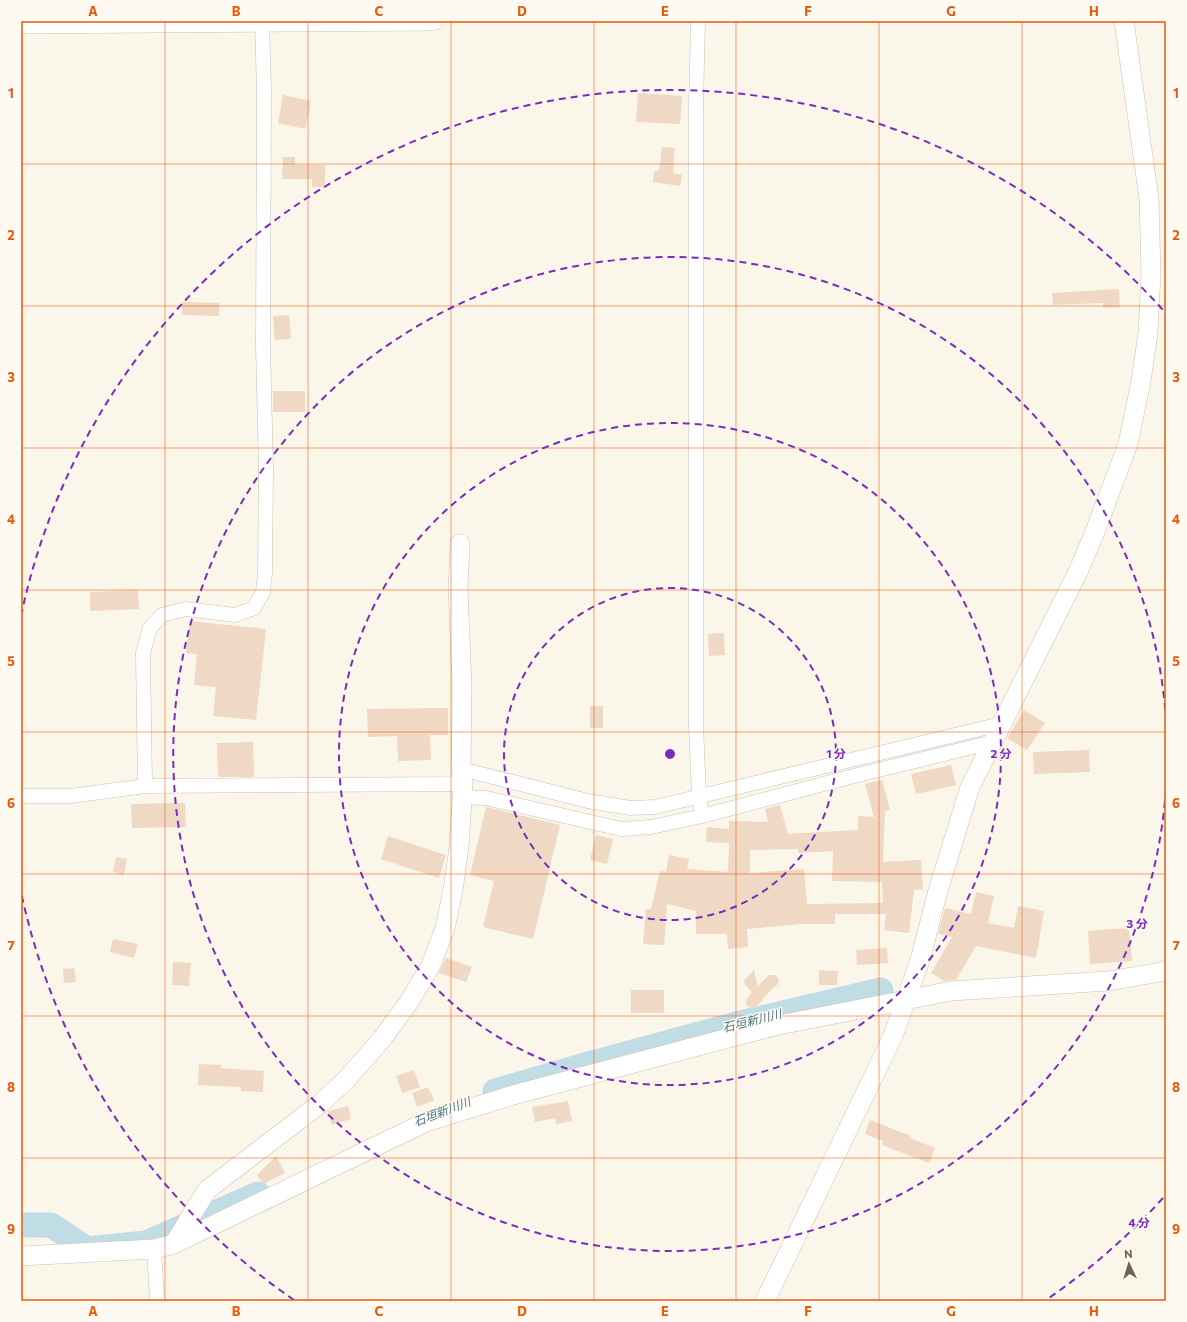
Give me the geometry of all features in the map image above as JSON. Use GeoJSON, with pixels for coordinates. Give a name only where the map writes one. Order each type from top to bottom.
{"type":"FeatureCollection","features":[{"type":"Feature","properties":{"kind":"street"},"geometry":{"type":"LineString","coordinates":[[21,24],[262,21],[433,21]]}},
{"type":"Feature","properties":{"kind":"street"},"geometry":{"type":"LineString","coordinates":[[145,786],[143,653],[150,628],[162,614],[186,609],[235,615],[254,608],[263,592],[265,573],[266,470],[263,346],[264,90],[262,21]]}},
{"type":"Feature","properties":{"kind":"street"},"geometry":{"type":"LineString","coordinates":[[698,21],[696,105],[696,725],[699,796],[702,816]]}},
{"type":"Feature","properties":{"kind":"street"},"geometry":{"type":"LineString","coordinates":[[765,1301],[893,1036],[921,957],[937,894],[970,787],[1077,574],[1094,537],[1128,444],[1141,381],[1148,334],[1151,274],[1149,199],[1124,21]]}},
{"type":"Feature","properties":{"kind":"street"},"geometry":{"type":"LineString","coordinates":[[174,1244],[207,1190],[321,1103],[345,1081],[382,1039],[409,1002],[431,965],[445,928],[453,890],[459,847],[462,784],[462,686],[458,588],[460,544]]}},
{"type":"Feature","properties":{"kind":"street"},"geometry":{"type":"LineString","coordinates":[[21,796],[71,796],[145,786],[462,784],[630,808],[655,807],[1001,724]]}},
{"type":"Feature","properties":{"kind":"street"},"geometry":{"type":"LineString","coordinates":[[462,784],[486,798],[621,829],[651,827],[702,816],[850,777],[993,742]]}},
{"type":"Feature","properties":{"kind":"street"},"geometry":{"type":"LineString","coordinates":[[21,1256],[154,1249],[174,1244],[426,1122],[513,1095],[774,1026],[951,991],[1108,981],[1166,970]]}},
{"type":"Feature","properties":{"kind":"street"},"geometry":{"type":"LineString","coordinates":[[154,1249],[157,1301]]}},
{"type":"Feature","properties":{"kind":"building"},"geometry":{"type":"Polygon","coordinates":[[[638,93],[682,96],[680,124],[636,122],[638,93]]]}},
{"type":"Feature","properties":{"kind":"building"},"geometry":{"type":"Polygon","coordinates":[[[283,95],[311,101],[305,129],[278,123],[283,95]]]}},
{"type":"Feature","properties":{"kind":"building"},"geometry":{"type":"Polygon","coordinates":[[[662,147],[675,148],[673,173],[682,175],[680,186],[653,182],[654,171],[659,171],[662,147]]]}},
{"type":"Feature","properties":{"kind":"building"},"geometry":{"type":"Polygon","coordinates":[[[283,157],[295,157],[295,165],[325,165],[325,187],[312,187],[312,179],[282,179],[283,157]]]}},
{"type":"Feature","properties":{"kind":"building"},"geometry":{"type":"Polygon","coordinates":[[[1119,289],[1120,307],[1103,308],[1103,303],[1053,305],[1052,293],[1119,289]]]}},
{"type":"Feature","properties":{"kind":"building"},"geometry":{"type":"Polygon","coordinates":[[[182,302],[219,303],[219,316],[182,315],[182,302]]]}},
{"type":"Feature","properties":{"kind":"building"},"geometry":{"type":"Polygon","coordinates":[[[289,315],[291,339],[275,340],[273,316],[289,315]]]}},
{"type":"Feature","properties":{"kind":"building"},"geometry":{"type":"Polygon","coordinates":[[[273,391],[305,391],[305,412],[273,412],[273,391]]]}},
{"type":"Feature","properties":{"kind":"building"},"geometry":{"type":"Polygon","coordinates":[[[138,590],[139,609],[90,611],[90,592],[138,590]]]}},
{"type":"Feature","properties":{"kind":"building"},"geometry":{"type":"Polygon","coordinates":[[[190,621],[266,629],[256,720],[213,716],[216,687],[194,685],[197,654],[186,653],[190,621]]]}},
{"type":"Feature","properties":{"kind":"building"},"geometry":{"type":"Polygon","coordinates":[[[724,633],[725,655],[709,656],[708,634],[724,633]]]}},
{"type":"Feature","properties":{"kind":"building"},"geometry":{"type":"Polygon","coordinates":[[[590,706],[603,706],[603,728],[590,728],[590,706]]]}},
{"type":"Feature","properties":{"kind":"building"},"geometry":{"type":"Polygon","coordinates":[[[448,708],[448,735],[430,735],[431,760],[398,761],[397,736],[368,737],[367,709],[448,708]]]}},
{"type":"Feature","properties":{"kind":"building"},"geometry":{"type":"Polygon","coordinates":[[[1024,710],[1045,723],[1027,750],[1007,738],[1024,710]]]}},
{"type":"Feature","properties":{"kind":"building"},"geometry":{"type":"Polygon","coordinates":[[[253,742],[254,777],[218,777],[217,743],[253,742]]]}},
{"type":"Feature","properties":{"kind":"building"},"geometry":{"type":"Polygon","coordinates":[[[1089,750],[1090,772],[1034,774],[1033,752],[1089,750]]]}},
{"type":"Feature","properties":{"kind":"building"},"geometry":{"type":"Polygon","coordinates":[[[951,765],[956,785],[916,794],[911,774],[951,765]]]}},
{"type":"Feature","properties":{"kind":"building"},"geometry":{"type":"Polygon","coordinates":[[[882,780],[890,810],[885,811],[883,862],[921,860],[923,889],[914,890],[909,933],[884,930],[886,914],[835,914],[835,924],[800,924],[747,929],[748,947],[728,949],[727,934],[696,934],[696,911],[667,904],[664,945],[643,944],[646,909],[651,909],[660,871],[666,872],[669,855],[689,859],[687,869],[728,872],[729,843],[706,842],[707,827],[729,829],[729,821],[768,822],[765,809],[780,805],[788,834],[858,830],[858,816],[874,817],[865,784],[882,780]],[[798,849],[750,850],[750,873],[804,869],[807,904],[883,903],[882,882],[832,881],[833,851],[799,853],[798,849]]]}},
{"type":"Feature","properties":{"kind":"building"},"geometry":{"type":"Polygon","coordinates":[[[185,803],[186,827],[132,828],[131,804],[185,803]]]}},
{"type":"Feature","properties":{"kind":"building"},"geometry":{"type":"Polygon","coordinates":[[[486,807],[560,825],[533,939],[483,927],[494,881],[470,875],[486,807]]]}},
{"type":"Feature","properties":{"kind":"building"},"geometry":{"type":"Polygon","coordinates":[[[596,835],[613,839],[607,864],[590,860],[596,835]]]}},
{"type":"Feature","properties":{"kind":"building"},"geometry":{"type":"Polygon","coordinates":[[[388,836],[446,855],[439,878],[381,859],[388,836]]]}},
{"type":"Feature","properties":{"kind":"building"},"geometry":{"type":"Polygon","coordinates":[[[116,857],[127,859],[124,875],[113,872],[116,857]]]}},
{"type":"Feature","properties":{"kind":"building"},"geometry":{"type":"Polygon","coordinates":[[[976,892],[994,896],[988,923],[1014,928],[1018,906],[1044,911],[1036,958],[976,946],[956,980],[944,981],[931,973],[952,937],[938,934],[945,908],[971,914],[976,892]]]}},
{"type":"Feature","properties":{"kind":"building"},"geometry":{"type":"Polygon","coordinates":[[[1129,928],[1132,961],[1090,964],[1088,931],[1129,928]]]}},
{"type":"Feature","properties":{"kind":"building"},"geometry":{"type":"Polygon","coordinates":[[[113,939],[138,944],[134,958],[110,952],[113,939]]]}},
{"type":"Feature","properties":{"kind":"building"},"geometry":{"type":"Polygon","coordinates":[[[887,948],[888,963],[857,965],[856,950],[887,948]]]}},
{"type":"Feature","properties":{"kind":"building"},"geometry":{"type":"Polygon","coordinates":[[[446,958],[472,967],[466,982],[439,973],[446,958]]]}},
{"type":"Feature","properties":{"kind":"building"},"geometry":{"type":"Polygon","coordinates":[[[173,962],[191,963],[189,986],[172,985],[173,962]]]}},
{"type":"Feature","properties":{"kind":"building"},"geometry":{"type":"Polygon","coordinates":[[[74,968],[76,982],[64,983],[63,969],[74,968]]]}},
{"type":"Feature","properties":{"kind":"building"},"geometry":{"type":"Polygon","coordinates":[[[754,970],[758,986],[769,975],[776,975],[779,981],[778,984],[753,1009],[747,1006],[746,1003],[746,1000],[752,992],[744,982],[754,970]]]}},
{"type":"Feature","properties":{"kind":"building"},"geometry":{"type":"Polygon","coordinates":[[[819,970],[838,971],[837,985],[819,985],[819,970]]]}},
{"type":"Feature","properties":{"kind":"building"},"geometry":{"type":"Polygon","coordinates":[[[631,990],[664,990],[664,1013],[631,1013],[631,990]]]}},
{"type":"Feature","properties":{"kind":"building"},"geometry":{"type":"Polygon","coordinates":[[[199,1064],[221,1065],[221,1068],[264,1071],[263,1092],[241,1091],[241,1087],[198,1085],[199,1064]]]}},
{"type":"Feature","properties":{"kind":"building"},"geometry":{"type":"Polygon","coordinates":[[[414,1070],[420,1087],[402,1093],[396,1076],[414,1070]]]}},
{"type":"Feature","properties":{"kind":"building"},"geometry":{"type":"Polygon","coordinates":[[[428,1087],[434,1100],[417,1107],[412,1093],[428,1087]]]}},
{"type":"Feature","properties":{"kind":"building"},"geometry":{"type":"Polygon","coordinates":[[[568,1101],[572,1121],[556,1124],[555,1118],[535,1122],[532,1107],[568,1101]]]}},
{"type":"Feature","properties":{"kind":"building"},"geometry":{"type":"Polygon","coordinates":[[[348,1106],[351,1119],[332,1125],[328,1111],[348,1106]]]}},
{"type":"Feature","properties":{"kind":"building"},"geometry":{"type":"Polygon","coordinates":[[[870,1120],[911,1136],[910,1138],[935,1148],[929,1163],[882,1145],[883,1141],[865,1134],[870,1120]]]}},
{"type":"Feature","properties":{"kind":"building"},"geometry":{"type":"Polygon","coordinates":[[[276,1156],[285,1173],[263,1184],[257,1175],[276,1156]]]}},
{"type":"Feature","properties":{"kind":"waterway","name":"石垣新川川"},"geometry":{"type":"LineString","coordinates":[[495,1091],[740,1023],[881,990]]}},
{"type":"Feature","properties":{"kind":"waterway","name":"石垣新川川"},"geometry":{"type":"LineString","coordinates":[[21,1225],[51,1225],[87,1249],[146,1243],[258,1194]]}}]}
